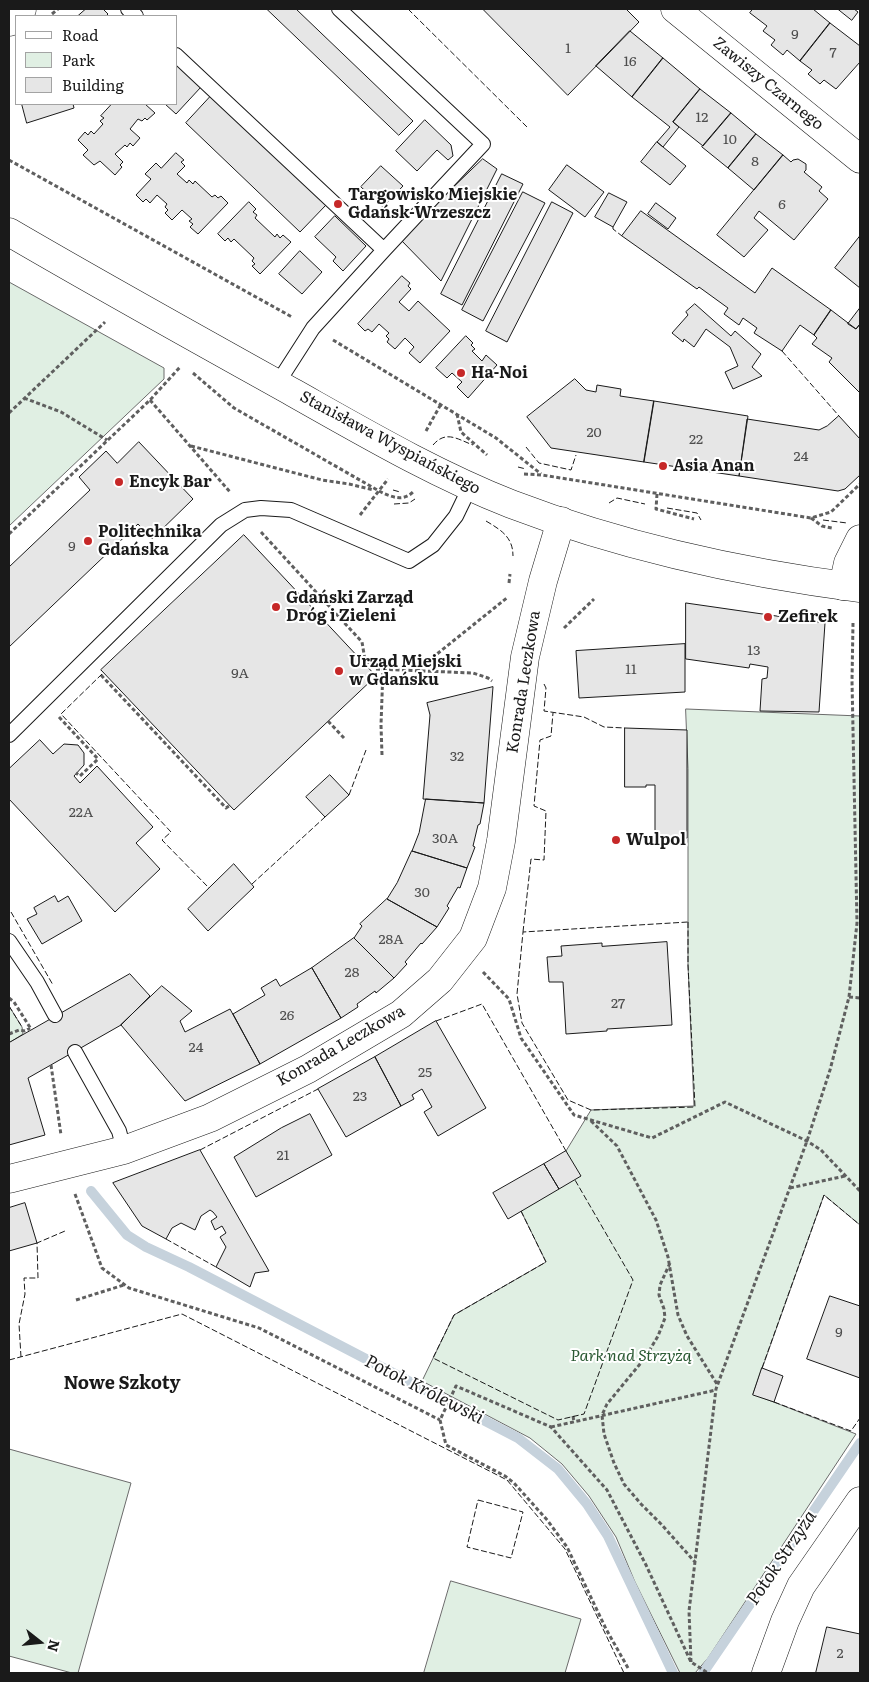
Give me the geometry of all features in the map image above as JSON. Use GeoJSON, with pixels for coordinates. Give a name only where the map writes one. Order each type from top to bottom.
{"type":"FeatureCollection","features":[{"type":"Feature","properties":{"kind":"street","name":"Zawiszy Czarnego"},"geometry":{"type":"LineString","coordinates":[[676,9],[860,159]]}},
{"type":"Feature","properties":{"kind":"street","name":"Stanisława Wyspiańskiego"},"geometry":{"type":"LineString","coordinates":[[9,232],[382,442],[470,487],[561,521],[689,557],[851,587]]}},
{"type":"Feature","properties":{"kind":"street","name":"Konrada Leczkowa"},"geometry":{"type":"LineString","coordinates":[[9,1179],[124,1150],[210,1118],[317,1064],[401,1014],[440,980],[473,938],[492,888],[501,842],[525,657],[543,581],[561,521]]}},
{"type":"Feature","properties":{"kind":"street"},"geometry":{"type":"LineString","coordinates":[[851,587],[848,563],[860,539]]}},
{"type":"Feature","properties":{"kind":"street"},"geometry":{"type":"LineString","coordinates":[[766,1673],[785,1621],[801,1586],[860,1501]]}},
{"type":"Feature","properties":{"kind":"lane"},"geometry":{"type":"LineString","coordinates":[[278,384],[313,328],[483,144],[339,9]]}},
{"type":"Feature","properties":{"kind":"lane"},"geometry":{"type":"LineString","coordinates":[[178,57],[384,250]]}},
{"type":"Feature","properties":{"kind":"lane"},"geometry":{"type":"LineString","coordinates":[[9,735],[220,525],[245,510],[261,508],[291,510],[409,561],[433,545],[456,516],[470,487]]}},
{"type":"Feature","properties":{"kind":"lane"},"geometry":{"type":"LineString","coordinates":[[9,941],[37,982],[55,1015]]}},
{"type":"Feature","properties":{"kind":"lane"},"geometry":{"type":"LineString","coordinates":[[75,1052],[119,1131],[124,1150]]}},
{"type":"Feature","properties":{"kind":"path"},"geometry":{"type":"LineString","coordinates":[[9,160],[313,328],[496,438],[542,476],[811,518],[831,512],[860,484]]}},
{"type":"Feature","properties":{"kind":"path"},"geometry":{"type":"LineString","coordinates":[[9,413],[105,322]]}},
{"type":"Feature","properties":{"kind":"path"},"geometry":{"type":"LineString","coordinates":[[9,534],[150,400],[181,366]]}},
{"type":"Feature","properties":{"kind":"path"},"geometry":{"type":"LineString","coordinates":[[191,372],[234,408],[379,491],[391,497],[402,498],[409,496],[416,488]]}},
{"type":"Feature","properties":{"kind":"path"},"geometry":{"type":"LineString","coordinates":[[24,398],[61,412],[107,440]]}},
{"type":"Feature","properties":{"kind":"path"},"geometry":{"type":"LineString","coordinates":[[150,400],[245,510],[259,530],[362,642],[366,660],[373,670],[473,674],[488,678],[495,683]]}},
{"type":"Feature","properties":{"kind":"path"},"geometry":{"type":"LineString","coordinates":[[424,435],[441,404]]}},
{"type":"Feature","properties":{"kind":"path"},"geometry":{"type":"LineString","coordinates":[[457,414],[461,432],[487,455]]}},
{"type":"Feature","properties":{"kind":"path"},"geometry":{"type":"LineString","coordinates":[[190,446],[322,480],[379,491]]}},
{"type":"Feature","properties":{"kind":"path"},"geometry":{"type":"LineString","coordinates":[[346,534],[389,478]]}},
{"type":"Feature","properties":{"kind":"path"},"geometry":{"type":"LineString","coordinates":[[657,494],[656,509],[694,519]]}},
{"type":"Feature","properties":{"kind":"path"},"geometry":{"type":"LineString","coordinates":[[508,606],[510,574]]}},
{"type":"Feature","properties":{"kind":"path"},"geometry":{"type":"LineString","coordinates":[[417,671],[508,597]]}},
{"type":"Feature","properties":{"kind":"path"},"geometry":{"type":"LineString","coordinates":[[691,1662],[689,1611],[716,1390],[807,1141],[830,1070],[850,997],[857,923],[852,682],[853,622]]}},
{"type":"Feature","properties":{"kind":"path"},"geometry":{"type":"LineString","coordinates":[[86,659],[226,808],[229,806]]}},
{"type":"Feature","properties":{"kind":"path"},"geometry":{"type":"LineString","coordinates":[[382,754],[383,669]]}},
{"type":"Feature","properties":{"kind":"path"},"geometry":{"type":"LineString","coordinates":[[44,700],[98,759],[80,776],[76,773]]}},
{"type":"Feature","properties":{"kind":"path"},"geometry":{"type":"LineString","coordinates":[[328,721],[344,738]]}},
{"type":"Feature","properties":{"kind":"path"},"geometry":{"type":"LineString","coordinates":[[463,952],[508,999],[521,1038],[574,1115],[652,1138],[724,1102],[807,1141],[821,1150],[860,1191]]}},
{"type":"Feature","properties":{"kind":"path"},"geometry":{"type":"LineString","coordinates":[[850,997],[860,998]]}},
{"type":"Feature","properties":{"kind":"path"},"geometry":{"type":"LineString","coordinates":[[9,998],[14,1002],[30,1029],[19,1030],[9,1034]]}},
{"type":"Feature","properties":{"kind":"path"},"geometry":{"type":"LineString","coordinates":[[51,1065],[64,1164],[102,1268],[129,1288],[259,1328],[440,1420]]}},
{"type":"Feature","properties":{"kind":"path"},"geometry":{"type":"LineString","coordinates":[[590,1120],[617,1146],[656,1220],[670,1263],[678,1315],[687,1336],[718,1384]]}},
{"type":"Feature","properties":{"kind":"path"},"geometry":{"type":"LineString","coordinates":[[790,1188],[846,1176]]}},
{"type":"Feature","properties":{"kind":"path"},"geometry":{"type":"LineString","coordinates":[[670,1263],[660,1285],[659,1295],[665,1318],[658,1336],[645,1358],[607,1404],[602,1415],[604,1434],[624,1484],[640,1504],[695,1562]]}},
{"type":"Feature","properties":{"kind":"path"},"geometry":{"type":"LineString","coordinates":[[76,1300],[124,1285]]}},
{"type":"Feature","properties":{"kind":"path"},"geometry":{"type":"LineString","coordinates":[[628,1668],[606,1629],[567,1546],[548,1521],[514,1483],[505,1476],[446,1445],[440,1420],[456,1386],[551,1427],[607,1490],[646,1565],[691,1662],[708,1673]]}},
{"type":"Feature","properties":{"kind":"path"},"geometry":{"type":"LineString","coordinates":[[551,1427],[716,1390]]}},
{"type":"Feature","properties":{"kind":"path"},"geometry":{"type":"LineString","coordinates":[[573,1416],[574,1422]]}},
{"type":"Feature","properties":{"kind":"green space"},"geometry":{"type":"Polygon","coordinates":[[[9,282],[164,368],[164,379],[9,526],[9,282]]]}},
{"type":"Feature","properties":{"kind":"green space","name":"Park nad Strzyżą"},"geometry":{"type":"Polygon","coordinates":[[[686,709],[860,716],[860,1225],[824,1195],[753,1394],[856,1434],[708,1658],[695,1673],[680,1673],[635,1582],[616,1537],[589,1496],[562,1464],[530,1438],[422,1381],[454,1315],[546,1262],[521,1211],[566,1151],[591,1110],[694,1106],[688,965],[688,769],[686,709]]]}},
{"type":"Feature","properties":{"kind":"green space"},"geometry":{"type":"Polygon","coordinates":[[[9,1006],[22,1027],[23,1034],[9,1043],[9,1006]]]}},
{"type":"Feature","properties":{"kind":"green space"},"geometry":{"type":"Polygon","coordinates":[[[9,1449],[131,1483],[78,1673],[9,1656],[9,1449]]]}},
{"type":"Feature","properties":{"kind":"green space"},"geometry":{"type":"Polygon","coordinates":[[[451,1581],[581,1619],[565,1673],[424,1673],[451,1581]]]}},
{"type":"Feature","properties":{"kind":"building"},"geometry":{"type":"Polygon","coordinates":[[[86,9],[103,9],[108,14],[107,15],[79,15],[86,9]]]}},
{"type":"Feature","properties":{"kind":"building"},"geometry":{"type":"Polygon","coordinates":[[[267,9],[296,9],[413,121],[399,135],[267,9]]]}},
{"type":"Feature","properties":{"kind":"building"},"geometry":{"type":"Polygon","coordinates":[[[483,9],[626,9],[639,22],[568,95],[483,9]]]}},
{"type":"Feature","properties":{"kind":"building"},"geometry":{"type":"Polygon","coordinates":[[[753,9],[813,9],[830,23],[800,61],[787,50],[783,55],[771,45],[775,40],[763,31],[767,26],[750,13],[753,9]]]}},
{"type":"Feature","properties":{"kind":"building"},"geometry":{"type":"Polygon","coordinates":[[[838,9],[854,9],[858,12],[852,20],[838,9]]]}},
{"type":"Feature","properties":{"kind":"building"},"geometry":{"type":"Polygon","coordinates":[[[830,23],[860,46],[860,62],[836,89],[824,80],[820,84],[808,74],[812,70],[800,61],[830,23]]]}},
{"type":"Feature","properties":{"kind":"building"},"geometry":{"type":"Polygon","coordinates":[[[630,31],[663,58],[632,97],[596,66],[630,31]]]}},
{"type":"Feature","properties":{"kind":"building"},"geometry":{"type":"Polygon","coordinates":[[[663,58],[700,89],[673,122],[679,127],[663,147],[657,142],[670,127],[632,97],[663,58]]]}},
{"type":"Feature","properties":{"kind":"building"},"geometry":{"type":"Polygon","coordinates":[[[178,65],[201,87],[176,114],[166,105],[178,105],[178,65]]]}},
{"type":"Feature","properties":{"kind":"building"},"geometry":{"type":"Polygon","coordinates":[[[700,89],[731,113],[703,146],[673,122],[700,89]]]}},
{"type":"Feature","properties":{"kind":"building"},"geometry":{"type":"Polygon","coordinates":[[[211,96],[326,205],[300,232],[186,123],[211,96]]]}},
{"type":"Feature","properties":{"kind":"building"},"geometry":{"type":"Polygon","coordinates":[[[22,105],[73,105],[74,108],[27,123],[22,105]]]}},
{"type":"Feature","properties":{"kind":"building"},"geometry":{"type":"Polygon","coordinates":[[[111,105],[146,105],[155,113],[147,120],[145,118],[142,121],[138,119],[130,129],[140,138],[133,146],[130,143],[127,147],[125,145],[115,154],[123,162],[120,165],[122,167],[115,175],[100,161],[94,165],[83,155],[88,150],[78,140],[85,132],[88,135],[91,131],[94,134],[103,124],[100,121],[104,118],[101,116],[111,105]]]}},
{"type":"Feature","properties":{"kind":"building"},"geometry":{"type":"Polygon","coordinates":[[[731,113],[756,134],[728,168],[702,147],[731,113]]]}},
{"type":"Feature","properties":{"kind":"building"},"geometry":{"type":"Polygon","coordinates":[[[425,120],[451,145],[453,156],[448,160],[437,150],[417,171],[396,151],[425,120]]]}},
{"type":"Feature","properties":{"kind":"building"},"geometry":{"type":"Polygon","coordinates":[[[756,134],[783,155],[754,190],[728,168],[756,134]]]}},
{"type":"Feature","properties":{"kind":"building"},"geometry":{"type":"Polygon","coordinates":[[[657,142],[686,166],[670,185],[641,162],[657,142]]]}},
{"type":"Feature","properties":{"kind":"building"},"geometry":{"type":"Polygon","coordinates":[[[176,153],[184,160],[181,162],[185,166],[177,174],[187,183],[189,180],[193,184],[195,181],[212,197],[215,195],[218,198],[221,196],[228,203],[198,234],[190,227],[193,224],[189,221],[192,219],[182,210],[172,220],[165,213],[168,210],[165,207],[167,204],[157,195],[150,203],[146,199],[143,202],[136,195],[151,179],[145,174],[156,163],[161,168],[176,153]]]}},
{"type":"Feature","properties":{"kind":"building"},"geometry":{"type":"Polygon","coordinates":[[[783,155],[791,162],[798,159],[806,164],[804,172],[822,187],[819,191],[828,199],[794,240],[759,211],[754,218],[768,230],[744,257],[717,235],[783,155]]]}},
{"type":"Feature","properties":{"kind":"building"},"geometry":{"type":"Polygon","coordinates":[[[483,159],[497,169],[441,281],[400,239],[483,159]]]}},
{"type":"Feature","properties":{"kind":"building"},"geometry":{"type":"Polygon","coordinates":[[[567,165],[604,192],[585,217],[549,190],[567,165]]]}},
{"type":"Feature","properties":{"kind":"building"},"geometry":{"type":"Polygon","coordinates":[[[381,166],[403,186],[383,207],[361,187],[381,166]]]}},
{"type":"Feature","properties":{"kind":"building"},"geometry":{"type":"Polygon","coordinates":[[[502,174],[523,184],[462,305],[441,294],[502,174]]]}},
{"type":"Feature","properties":{"kind":"building"},"geometry":{"type":"Polygon","coordinates":[[[523,192],[545,203],[483,321],[462,310],[523,192]]]}},
{"type":"Feature","properties":{"kind":"building"},"geometry":{"type":"Polygon","coordinates":[[[609,193],[627,202],[613,227],[595,217],[609,193]]]}},
{"type":"Feature","properties":{"kind":"building"},"geometry":{"type":"Polygon","coordinates":[[[249,202],[256,209],[253,212],[257,215],[255,218],[275,237],[277,234],[280,238],[283,235],[291,242],[260,274],[252,266],[255,264],[252,261],[254,258],[234,239],[231,242],[228,238],[225,241],[218,234],[249,202]]]}},
{"type":"Feature","properties":{"kind":"building"},"geometry":{"type":"Polygon","coordinates":[[[552,202],[573,213],[507,342],[486,331],[552,202]]]}},
{"type":"Feature","properties":{"kind":"building"},"geometry":{"type":"Polygon","coordinates":[[[656,203],[676,218],[668,229],[648,214],[656,203]]]}},
{"type":"Feature","properties":{"kind":"building"},"geometry":{"type":"Polygon","coordinates":[[[641,211],[755,293],[772,268],[831,310],[814,335],[800,325],[782,351],[754,333],[757,328],[743,318],[739,325],[724,314],[728,308],[699,287],[697,289],[622,236],[641,211]]]}},
{"type":"Feature","properties":{"kind":"building"},"geometry":{"type":"Polygon","coordinates":[[[335,216],[366,246],[343,271],[333,261],[336,257],[315,237],[335,216]]]}},
{"type":"Feature","properties":{"kind":"building"},"geometry":{"type":"Polygon","coordinates":[[[860,236],[860,288],[835,268],[860,236]]]}},
{"type":"Feature","properties":{"kind":"building"},"geometry":{"type":"Polygon","coordinates":[[[300,251],[322,272],[302,294],[279,274],[300,251]]]}},
{"type":"Feature","properties":{"kind":"building"},"geometry":{"type":"Polygon","coordinates":[[[402,276],[410,283],[408,286],[411,289],[399,302],[409,311],[418,301],[450,331],[420,363],[409,353],[414,347],[405,338],[395,349],[387,342],[389,339],[386,336],[389,333],[379,324],[372,332],[368,329],[365,331],[358,324],[402,276]]]}},
{"type":"Feature","properties":{"kind":"building"},"geometry":{"type":"Polygon","coordinates":[[[695,304],[731,336],[735,331],[761,354],[752,367],[762,376],[733,389],[725,372],[738,366],[730,347],[706,329],[694,347],[684,339],[683,342],[672,333],[688,315],[686,312],[695,304]]]}},
{"type":"Feature","properties":{"kind":"building"},"geometry":{"type":"Polygon","coordinates":[[[860,308],[860,324],[856,329],[848,324],[860,308]]]}},
{"type":"Feature","properties":{"kind":"building"},"geometry":{"type":"Polygon","coordinates":[[[831,310],[856,329],[860,324],[860,393],[829,362],[832,358],[812,344],[817,338],[814,335],[831,310]]]}},
{"type":"Feature","properties":{"kind":"building"},"geometry":{"type":"Polygon","coordinates":[[[466,336],[473,343],[471,345],[475,349],[472,351],[482,361],[486,355],[497,365],[468,398],[457,387],[462,382],[452,373],[447,378],[436,368],[466,336]]]}},
{"type":"Feature","properties":{"kind":"building"},"geometry":{"type":"Polygon","coordinates":[[[575,379],[586,390],[596,392],[597,385],[621,389],[620,396],[654,401],[644,462],[551,448],[527,417],[575,379]]]}},
{"type":"Feature","properties":{"kind":"building"},"geometry":{"type":"Polygon","coordinates":[[[654,401],[748,416],[739,476],[644,462],[654,401]]]}},
{"type":"Feature","properties":{"kind":"building"},"geometry":{"type":"Polygon","coordinates":[[[839,416],[860,439],[860,475],[845,489],[838,491],[739,476],[747,419],[819,430],[839,416]]]}},
{"type":"Feature","properties":{"kind":"building","name":"Politechnika Gdańska"},"geometry":{"type":"Polygon","coordinates":[[[139,442],[193,499],[152,539],[138,524],[9,647],[9,567],[90,490],[79,477],[106,451],[117,463],[139,442]]]}},
{"type":"Feature","properties":{"kind":"building"},"geometry":{"type":"Polygon","coordinates":[[[244,535],[376,676],[234,810],[101,670],[244,535]]]}},
{"type":"Feature","properties":{"kind":"building"},"geometry":{"type":"Polygon","coordinates":[[[686,603],[825,623],[819,712],[760,711],[762,679],[767,678],[768,667],[750,664],[749,668],[686,659],[686,603]]]}},
{"type":"Feature","properties":{"kind":"building"},"geometry":{"type":"Polygon","coordinates":[[[685,644],[685,692],[579,698],[576,651],[685,644]]]}},
{"type":"Feature","properties":{"kind":"building"},"geometry":{"type":"Polygon","coordinates":[[[493,687],[484,803],[423,799],[430,715],[427,703],[493,687]]]}},
{"type":"Feature","properties":{"kind":"building"},"geometry":{"type":"Polygon","coordinates":[[[625,728],[687,730],[687,838],[655,839],[655,785],[625,787],[625,728]]]}},
{"type":"Feature","properties":{"kind":"building"},"geometry":{"type":"Polygon","coordinates":[[[40,740],[53,754],[64,744],[78,745],[84,753],[84,765],[74,776],[80,783],[97,766],[153,827],[136,843],[160,869],[115,912],[9,799],[9,769],[40,740]]]}},
{"type":"Feature","properties":{"kind":"building"},"geometry":{"type":"Polygon","coordinates":[[[330,775],[349,795],[325,817],[306,797],[330,775]]]}},
{"type":"Feature","properties":{"kind":"building"},"geometry":{"type":"Polygon","coordinates":[[[426,799],[484,803],[473,846],[475,847],[467,868],[412,851],[419,833],[426,799]]]}},
{"type":"Feature","properties":{"kind":"building"},"geometry":{"type":"Polygon","coordinates":[[[412,851],[467,868],[460,888],[458,887],[447,906],[449,908],[437,927],[387,899],[412,851]]]}},
{"type":"Feature","properties":{"kind":"building"},"geometry":{"type":"Polygon","coordinates":[[[234,864],[254,887],[208,931],[188,909],[234,864]]]}},
{"type":"Feature","properties":{"kind":"building"},"geometry":{"type":"Polygon","coordinates":[[[55,896],[58,902],[68,896],[82,921],[42,944],[27,919],[37,914],[34,908],[55,896]]]}},
{"type":"Feature","properties":{"kind":"building"},"geometry":{"type":"Polygon","coordinates":[[[387,899],[437,927],[421,943],[405,962],[407,964],[394,978],[354,938],[362,926],[360,924],[387,899]]]}},
{"type":"Feature","properties":{"kind":"building"},"geometry":{"type":"Polygon","coordinates":[[[354,938],[394,978],[376,993],[375,991],[357,1004],[358,1007],[341,1018],[312,968],[354,938]]]}},
{"type":"Feature","properties":{"kind":"building"},"geometry":{"type":"Polygon","coordinates":[[[667,942],[672,1025],[607,1029],[607,1031],[566,1034],[563,982],[549,982],[547,957],[562,956],[561,946],[602,943],[602,946],[667,942]]]}},
{"type":"Feature","properties":{"kind":"building"},"geometry":{"type":"Polygon","coordinates":[[[312,968],[341,1018],[260,1064],[233,1014],[265,995],[261,988],[276,979],[280,986],[312,968]]]}},
{"type":"Feature","properties":{"kind":"building"},"geometry":{"type":"Polygon","coordinates":[[[130,974],[150,996],[121,1025],[28,1078],[45,1135],[9,1145],[9,1043],[130,974]]]}},
{"type":"Feature","properties":{"kind":"building"},"geometry":{"type":"Polygon","coordinates":[[[162,986],[192,1011],[180,1021],[185,1032],[230,1009],[260,1064],[185,1101],[121,1025],[162,986]]]}},
{"type":"Feature","properties":{"kind":"building"},"geometry":{"type":"Polygon","coordinates":[[[436,1021],[486,1108],[438,1136],[424,1112],[432,1107],[422,1089],[412,1095],[414,1099],[401,1106],[375,1057],[436,1021]]]}},
{"type":"Feature","properties":{"kind":"building"},"geometry":{"type":"Polygon","coordinates":[[[375,1057],[401,1106],[346,1137],[318,1089],[375,1057]]]}},
{"type":"Feature","properties":{"kind":"building"},"geometry":{"type":"Polygon","coordinates":[[[310,1114],[332,1155],[256,1197],[234,1157],[281,1128],[310,1114]]]}},
{"type":"Feature","properties":{"kind":"building"},"geometry":{"type":"Polygon","coordinates":[[[200,1150],[269,1271],[255,1273],[250,1287],[216,1267],[226,1247],[220,1237],[226,1233],[222,1226],[215,1230],[211,1221],[217,1217],[213,1212],[210,1210],[201,1216],[195,1230],[181,1223],[172,1228],[166,1239],[142,1226],[113,1183],[200,1150]]]}},
{"type":"Feature","properties":{"kind":"building"},"geometry":{"type":"Polygon","coordinates":[[[566,1151],[581,1176],[559,1189],[544,1164],[566,1151]]]}},
{"type":"Feature","properties":{"kind":"building"},"geometry":{"type":"Polygon","coordinates":[[[544,1164],[559,1189],[508,1219],[493,1193],[544,1164]]]}},
{"type":"Feature","properties":{"kind":"building"},"geometry":{"type":"Polygon","coordinates":[[[25,1203],[37,1243],[9,1251],[9,1208],[25,1203]]]}},
{"type":"Feature","properties":{"kind":"building"},"geometry":{"type":"Polygon","coordinates":[[[830,1296],[860,1306],[860,1378],[807,1359],[830,1296]]]}},
{"type":"Feature","properties":{"kind":"building"},"geometry":{"type":"Polygon","coordinates":[[[762,1368],[783,1376],[774,1402],[753,1395],[762,1368]]]}},
{"type":"Feature","properties":{"kind":"building"},"geometry":{"type":"Polygon","coordinates":[[[827,1627],[860,1634],[860,1673],[816,1673],[827,1627]]]}},
{"type":"Feature","properties":{"kind":"waterway","name":"Potok Królewski"},"geometry":{"type":"LineString","coordinates":[[91,1191],[127,1235],[146,1247],[189,1267],[518,1438],[558,1469],[587,1504],[608,1536],[673,1673]]}},
{"type":"Feature","properties":{"kind":"waterway","name":"Potok Strzyża"},"geometry":{"type":"LineString","coordinates":[[703,1673],[860,1443]]}},
{"type":"Feature","properties":{"kind":"fence"},"geometry":{"type":"LineString","coordinates":[[408,9],[527,127]]}},
{"type":"Feature","properties":{"kind":"fence"},"geometry":{"type":"LineString","coordinates":[[613,227],[622,236]]}},
{"type":"Feature","properties":{"kind":"fence"},"geometry":{"type":"LineString","coordinates":[[782,351],[839,416]]}},
{"type":"Feature","properties":{"kind":"fence"},"geometry":{"type":"LineString","coordinates":[[433,445],[438,440],[447,437],[457,438],[473,445]]}},
{"type":"Feature","properties":{"kind":"fence"},"geometry":{"type":"LineString","coordinates":[[526,447],[539,463],[571,470],[576,455]]}},
{"type":"Feature","properties":{"kind":"fence"},"geometry":{"type":"LineString","coordinates":[[518,467],[526,469]]}},
{"type":"Feature","properties":{"kind":"fence"},"geometry":{"type":"LineString","coordinates":[[393,490],[400,492]]}},
{"type":"Feature","properties":{"kind":"fence"},"geometry":{"type":"LineString","coordinates":[[609,503],[617,498],[645,504]]}},
{"type":"Feature","properties":{"kind":"fence"},"geometry":{"type":"LineString","coordinates":[[394,504],[409,503],[415,499]]}},
{"type":"Feature","properties":{"kind":"fence"},"geometry":{"type":"LineString","coordinates":[[667,508],[697,513],[701,520]]}},
{"type":"Feature","properties":{"kind":"fence"},"geometry":{"type":"LineString","coordinates":[[823,520],[847,523]]}},
{"type":"Feature","properties":{"kind":"fence"},"geometry":{"type":"LineString","coordinates":[[486,521],[505,535],[511,544],[513,556]]}},
{"type":"Feature","properties":{"kind":"fence"},"geometry":{"type":"LineString","coordinates":[[102,674],[61,714],[171,832],[162,840],[209,888]]}},
{"type":"Feature","properties":{"kind":"fence"},"geometry":{"type":"LineString","coordinates":[[544,684],[546,688],[544,711],[584,717],[604,727],[625,728]]}},
{"type":"Feature","properties":{"kind":"fence"},"geometry":{"type":"LineString","coordinates":[[523,932],[531,859],[544,860],[546,811],[534,806],[540,740],[551,736],[553,713]]}},
{"type":"Feature","properties":{"kind":"fence"},"geometry":{"type":"LineString","coordinates":[[349,795],[366,750]]}},
{"type":"Feature","properties":{"kind":"fence"},"geometry":{"type":"LineString","coordinates":[[252,884],[325,817]]}},
{"type":"Feature","properties":{"kind":"fence"},"geometry":{"type":"LineString","coordinates":[[11,912],[53,985]]}},
{"type":"Feature","properties":{"kind":"fence"},"geometry":{"type":"LineString","coordinates":[[688,922],[688,965],[695,1107],[591,1110],[568,1100],[522,1023],[517,994],[523,932],[688,922]]}},
{"type":"Feature","properties":{"kind":"fence"},"geometry":{"type":"LineString","coordinates":[[436,1021],[482,1004],[566,1151]]}},
{"type":"Feature","properties":{"kind":"fence"},"geometry":{"type":"LineString","coordinates":[[9,1006],[22,1027]]}},
{"type":"Feature","properties":{"kind":"fence"},"geometry":{"type":"LineString","coordinates":[[200,1150],[318,1089]]}},
{"type":"Feature","properties":{"kind":"fence"},"geometry":{"type":"LineString","coordinates":[[521,1211],[546,1262],[454,1315],[433,1358],[558,1420],[584,1414],[633,1280],[575,1180]]}},
{"type":"Feature","properties":{"kind":"fence"},"geometry":{"type":"LineString","coordinates":[[762,1368],[824,1195],[860,1225]]}},
{"type":"Feature","properties":{"kind":"fence"},"geometry":{"type":"LineString","coordinates":[[21,1357],[19,1324],[25,1294],[24,1278],[38,1278],[37,1243],[65,1231]]}},
{"type":"Feature","properties":{"kind":"fence"},"geometry":{"type":"LineString","coordinates":[[166,1239],[216,1267]]}},
{"type":"Feature","properties":{"kind":"fence"},"geometry":{"type":"LineString","coordinates":[[9,1360],[182,1314],[507,1480],[565,1549],[624,1673]]}},
{"type":"Feature","properties":{"kind":"fence"},"geometry":{"type":"LineString","coordinates":[[774,1402],[851,1431],[860,1418]]}},
{"type":"Feature","properties":{"kind":"fence"},"geometry":{"type":"LineString","coordinates":[[478,1500],[523,1512],[511,1558],[467,1547],[478,1500]]}},
{"type":"Feature","properties":{"kind":"place","name":"Targowisko Miejskie Gdańsk-Wrzeszcz"},"geometry":{"type":"Point","coordinates":[338,204]}},
{"type":"Feature","properties":{"kind":"place","name":"Ha-Noi"},"geometry":{"type":"Point","coordinates":[461,373]}},
{"type":"Feature","properties":{"kind":"place","name":"Asia Anan"},"geometry":{"type":"Point","coordinates":[663,466]}},
{"type":"Feature","properties":{"kind":"place","name":"Encyk Bar"},"geometry":{"type":"Point","coordinates":[119,482]}},
{"type":"Feature","properties":{"kind":"place","name":"Politechnika Gdańska"},"geometry":{"type":"Point","coordinates":[88,541]}},
{"type":"Feature","properties":{"kind":"place","name":"Gdański Zarząd Dróg i Zieleni"},"geometry":{"type":"Point","coordinates":[276,607]}},
{"type":"Feature","properties":{"kind":"place","name":"Zefirek"},"geometry":{"type":"Point","coordinates":[768,617]}},
{"type":"Feature","properties":{"kind":"place","name":"Urząd Miejski w Gdańsku"},"geometry":{"type":"Point","coordinates":[339,671]}},
{"type":"Feature","properties":{"kind":"place","name":"Wulpol"},"geometry":{"type":"Point","coordinates":[616,840]}},
{"type":"Feature","properties":{"kind":"district","name":"Nowe Szkoty"},"geometry":{"type":"Point","coordinates":[122,1384]}}]}
